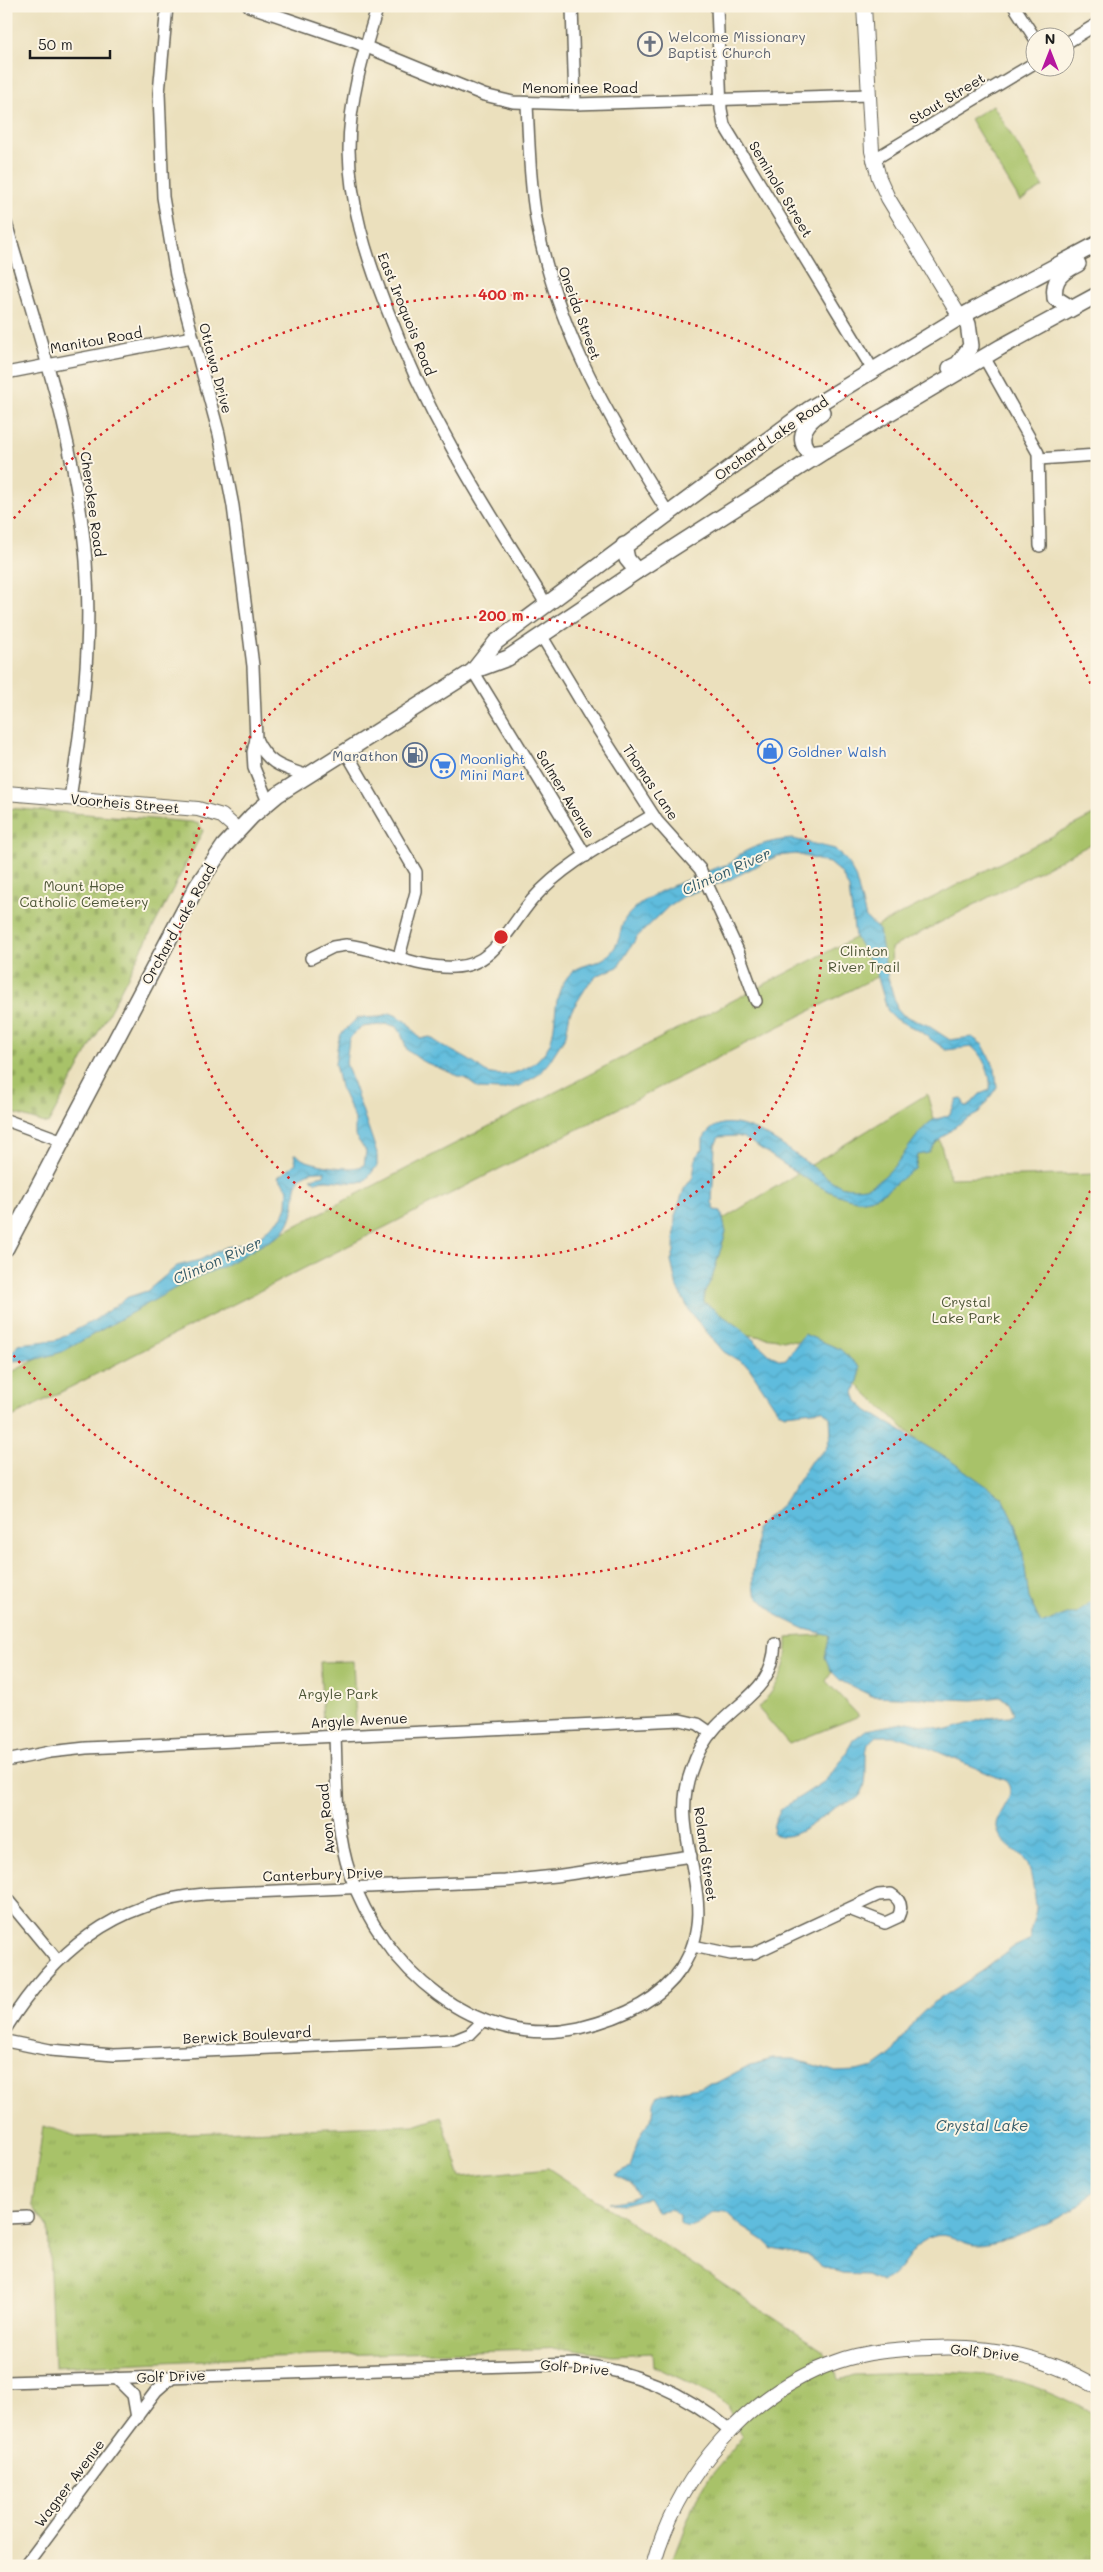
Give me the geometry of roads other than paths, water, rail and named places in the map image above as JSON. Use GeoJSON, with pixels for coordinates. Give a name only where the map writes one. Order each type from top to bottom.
{"type":"FeatureCollection","features":[{"type":"Feature","properties":{"kind":"main road","name":"Orchard Lake Road"},"geometry":{"type":"LineString","coordinates":[[474,671],[496,642],[770,436],[960,317],[1097,244]]}},
{"type":"Feature","properties":{"kind":"main road"},"geometry":{"type":"LineString","coordinates":[[1071,308],[1055,298],[1056,280],[1063,271],[1097,254]]}},
{"type":"Feature","properties":{"kind":"main road","name":"Orchard Lake Road"},"geometry":{"type":"LineString","coordinates":[[7,1245],[196,886],[209,866],[238,830],[268,802],[474,671],[508,658],[637,571],[825,452],[984,357],[1097,295]]}},
{"type":"Feature","properties":{"kind":"main road"},"geometry":{"type":"LineString","coordinates":[[855,434],[863,421],[958,364],[971,346],[971,332],[968,324],[960,317]]}},
{"type":"Feature","properties":{"kind":"main road"},"geometry":{"type":"LineString","coordinates":[[825,452],[810,452],[804,447],[803,432],[808,423],[869,383],[873,370]]}},
{"type":"Feature","properties":{"kind":"main road"},"geometry":{"type":"LineString","coordinates":[[624,545],[627,558],[637,571]]}},
{"type":"Feature","properties":{"kind":"street","name":"Ottawa Drive"},"geometry":{"type":"LineString","coordinates":[[167,6],[159,93],[162,183],[170,247],[220,443],[239,543],[251,649],[256,738],[253,752],[255,773],[268,802]]}},
{"type":"Feature","properties":{"kind":"street","name":"Menominee Road"},"geometry":{"type":"LineString","coordinates":[[249,6],[365,46],[484,95],[527,104],[868,95]]}},
{"type":"Feature","properties":{"kind":"street","name":"East Iroquois Road"},"geometry":{"type":"LineString","coordinates":[[378,6],[365,46],[352,102],[349,156],[356,211],[370,264],[398,338],[441,428],[546,604]]}},
{"type":"Feature","properties":{"kind":"street"},"geometry":{"type":"LineString","coordinates":[[572,6],[576,104]]}},
{"type":"Feature","properties":{"kind":"street","name":"Seminole Street"},"geometry":{"type":"LineString","coordinates":[[717,6],[720,100],[724,125],[873,370]]}},
{"type":"Feature","properties":{"kind":"street"},"geometry":{"type":"LineString","coordinates":[[864,6],[873,160],[888,198],[960,317]]}},
{"type":"Feature","properties":{"kind":"street"},"geometry":{"type":"LineString","coordinates":[[1014,6],[1028,28]]}},
{"type":"Feature","properties":{"kind":"street"},"geometry":{"type":"LineString","coordinates":[[1076,37],[1097,24]]}},
{"type":"Feature","properties":{"kind":"street","name":"Stout Street"},"geometry":{"type":"LineString","coordinates":[[873,160],[1026,68]]}},
{"type":"Feature","properties":{"kind":"street","name":"Oneida Street"},"geometry":{"type":"LineString","coordinates":[[527,104],[530,160],[537,224],[559,307],[598,397],[668,513]]}},
{"type":"Feature","properties":{"kind":"street","name":"Cherokee Road"},"geometry":{"type":"LineString","coordinates":[[6,223],[73,462],[81,511],[87,569],[88,630],[86,682],[81,733],[70,798]]}},
{"type":"Feature","properties":{"kind":"street","name":"Manitou Road"},"geometry":{"type":"LineString","coordinates":[[6,373],[192,338]]}},
{"type":"Feature","properties":{"kind":"street"},"geometry":{"type":"LineString","coordinates":[[984,357],[1034,442],[1039,459],[1040,546]]}},
{"type":"Feature","properties":{"kind":"street"},"geometry":{"type":"LineString","coordinates":[[1039,459],[1097,456]]}},
{"type":"Feature","properties":{"kind":"street","name":"Thomas Lane"},"geometry":{"type":"LineString","coordinates":[[541,635],[588,715],[653,815],[700,869],[712,891],[738,951],[756,1001]]}},
{"type":"Feature","properties":{"kind":"street","name":"Salmer Avenue"},"geometry":{"type":"LineString","coordinates":[[474,671],[586,856]]}},
{"type":"Feature","properties":{"kind":"street","name":"Ottawa Drive"},"geometry":{"type":"LineString","coordinates":[[256,738],[263,753],[270,761],[308,776]]}},
{"type":"Feature","properties":{"kind":"street"},"geometry":{"type":"LineString","coordinates":[[346,752],[416,872],[416,892],[399,957]]}},
{"type":"Feature","properties":{"kind":"street","name":"Voorheis Street"},"geometry":{"type":"LineString","coordinates":[[6,793],[198,809],[222,816],[238,830]]}},
{"type":"Feature","properties":{"kind":"street"},"geometry":{"type":"LineString","coordinates":[[311,958],[333,947],[346,945],[445,967],[464,966],[481,960],[489,956],[540,891],[564,870],[653,815]]}},
{"type":"Feature","properties":{"kind":"street"},"geometry":{"type":"LineString","coordinates":[[6,1120],[63,1141]]}},
{"type":"Feature","properties":{"kind":"street","name":"Roland Street"},"geometry":{"type":"LineString","coordinates":[[483,2021],[512,2029],[544,2031],[576,2028],[601,2021],[638,2006],[658,1994],[676,1976],[693,1946],[699,1908],[684,1822],[686,1789],[695,1759],[710,1733],[760,1686],[771,1667],[775,1643]]}},
{"type":"Feature","properties":{"kind":"street","name":"Argyle Avenue"},"geometry":{"type":"LineString","coordinates":[[6,1761],[50,1752],[86,1748],[680,1720],[698,1724],[710,1733]]}},
{"type":"Feature","properties":{"kind":"street","name":"Avon Road"},"geometry":{"type":"LineString","coordinates":[[335,1736],[341,1833],[346,1861],[355,1888],[378,1932],[402,1963],[437,1994],[483,2021]]}},
{"type":"Feature","properties":{"kind":"street","name":"Canterbury Drive"},"geometry":{"type":"LineString","coordinates":[[6,2028],[28,1996],[58,1961],[97,1929],[122,1915],[154,1902],[196,1895],[539,1878],[691,1856]]}},
{"type":"Feature","properties":{"kind":"street"},"geometry":{"type":"LineString","coordinates":[[6,1898],[58,1961]]}},
{"type":"Feature","properties":{"kind":"street"},"geometry":{"type":"LineString","coordinates":[[693,1946],[731,1954],[754,1953],[849,1909]]}},
{"type":"Feature","properties":{"kind":"street","name":"Berwick Boulevard"},"geometry":{"type":"LineString","coordinates":[[6,2041],[74,2053],[150,2054],[455,2040],[470,2034],[483,2021]]}},
{"type":"Feature","properties":{"kind":"street"},"geometry":{"type":"LineString","coordinates":[[6,2218],[27,2217]]}},
{"type":"Feature","properties":{"kind":"street","name":"Golf Drive"},"geometry":{"type":"LineString","coordinates":[[6,2382],[575,2364],[618,2370],[651,2382],[702,2409],[730,2431],[760,2404],[805,2375],[836,2362],[879,2352],[959,2347],[1009,2352],[1055,2366],[1097,2387]]}},
{"type":"Feature","properties":{"kind":"street","name":"Wagner Avenue"},"geometry":{"type":"LineString","coordinates":[[25,2566],[156,2391],[173,2376]]}},
{"type":"Feature","properties":{"kind":"street"},"geometry":{"type":"LineString","coordinates":[[116,2378],[133,2395],[137,2418]]}},
{"type":"Feature","properties":{"kind":"street"},"geometry":{"type":"LineString","coordinates":[[653,2566],[664,2533],[691,2482],[730,2431]]}},
{"type":"Feature","properties":{"kind":"water","name":"Crystal Lake"},"geometry":{"type":"Polygon","coordinates":[[[793,839],[835,849],[846,860],[855,876],[866,918],[879,930],[887,974],[897,1008],[903,1015],[927,1025],[950,1040],[972,1037],[983,1045],[995,1068],[997,1087],[979,1113],[957,1125],[936,1143],[929,1153],[918,1155],[915,1169],[883,1193],[870,1199],[856,1200],[840,1196],[806,1178],[744,1138],[737,1136],[719,1137],[715,1145],[712,1203],[715,1210],[721,1211],[726,1232],[712,1278],[704,1294],[704,1302],[744,1331],[770,1355],[781,1360],[786,1359],[804,1334],[840,1349],[859,1367],[859,1378],[854,1393],[857,1401],[868,1411],[951,1461],[1002,1497],[1015,1524],[1023,1554],[1029,1598],[1041,1624],[1067,1614],[1077,1614],[1089,1602],[1097,1603],[1097,2189],[1077,2207],[1065,2214],[1027,2232],[999,2241],[977,2245],[943,2235],[929,2238],[916,2248],[895,2273],[882,2282],[867,2275],[842,2274],[821,2266],[806,2255],[772,2249],[727,2213],[714,2212],[698,2224],[684,2226],[679,2223],[679,2215],[676,2212],[673,2210],[656,2211],[648,2198],[624,2204],[609,2203],[631,2199],[639,2195],[633,2185],[615,2176],[630,2168],[637,2143],[653,2114],[654,2103],[658,2095],[716,2083],[750,2065],[773,2059],[794,2059],[836,2072],[856,2071],[875,2067],[890,2056],[918,2017],[932,2004],[984,1970],[1012,1948],[1031,1939],[1036,1906],[1029,1867],[1024,1859],[1002,1839],[997,1827],[1010,1793],[1006,1781],[915,1742],[895,1736],[877,1736],[868,1744],[864,1788],[859,1797],[838,1806],[798,1833],[781,1836],[773,1833],[774,1824],[781,1809],[825,1781],[842,1760],[853,1740],[866,1730],[908,1722],[948,1730],[987,1718],[1010,1716],[1014,1713],[1009,1702],[1000,1697],[973,1700],[872,1696],[841,1681],[831,1671],[825,1657],[830,1635],[805,1629],[778,1616],[757,1596],[753,1587],[753,1571],[757,1551],[756,1528],[783,1504],[811,1461],[826,1449],[831,1433],[830,1417],[822,1410],[785,1414],[778,1411],[748,1366],[724,1352],[692,1315],[677,1288],[671,1261],[674,1252],[675,1216],[684,1189],[693,1177],[696,1156],[703,1149],[703,1139],[715,1126],[732,1124],[751,1128],[771,1138],[839,1185],[848,1188],[865,1187],[875,1183],[893,1168],[922,1130],[932,1121],[950,1114],[957,1100],[962,1099],[965,1107],[968,1107],[980,1094],[990,1090],[990,1078],[986,1066],[980,1055],[972,1047],[946,1050],[918,1030],[895,1019],[888,1012],[876,971],[855,937],[849,889],[842,874],[829,863],[796,854],[777,856],[727,881],[686,895],[669,906],[637,937],[618,967],[598,975],[589,983],[570,1013],[566,1035],[549,1062],[538,1075],[519,1086],[501,1090],[479,1089],[466,1079],[422,1061],[407,1050],[397,1027],[388,1024],[361,1027],[349,1039],[346,1063],[377,1153],[377,1166],[365,1181],[321,1180],[316,1182],[311,1178],[324,1175],[325,1171],[310,1172],[302,1176],[297,1183],[293,1213],[280,1235],[222,1267],[188,1281],[62,1352],[34,1360],[6,1361],[6,1349],[15,1350],[18,1344],[57,1340],[93,1321],[128,1297],[147,1291],[177,1266],[200,1260],[226,1247],[253,1242],[283,1216],[287,1206],[288,1189],[278,1177],[296,1163],[294,1154],[304,1160],[326,1166],[351,1168],[364,1165],[366,1151],[355,1136],[355,1119],[340,1087],[335,1064],[341,1034],[357,1018],[380,1017],[390,1013],[406,1021],[420,1039],[430,1037],[488,1073],[500,1075],[518,1072],[533,1064],[546,1051],[553,1034],[559,992],[569,975],[577,969],[602,960],[612,951],[625,920],[637,906],[658,893],[715,868],[729,864],[752,848],[772,842],[793,839]]]}},
{"type":"Feature","properties":{"kind":"place","name":"Welcome Missionary Baptist Church"},"geometry":{"type":"Point","coordinates":[650,44]}},
{"type":"Feature","properties":{"kind":"place","name":"Goldner Walsh"},"geometry":{"type":"Point","coordinates":[770,751]}},
{"type":"Feature","properties":{"kind":"place","name":"Marathon"},"geometry":{"type":"Point","coordinates":[415,755]}},
{"type":"Feature","properties":{"kind":"place","name":"Moonlight Mini Mart"},"geometry":{"type":"Point","coordinates":[443,766]}},
{"type":"Feature","properties":{"kind":"water label","name":"Clinton River"},"geometry":{"type":"Point","coordinates":[726,871]}},
{"type":"Feature","properties":{"kind":"water label","name":"Clinton River"},"geometry":{"type":"Point","coordinates":[217,1260]}},
{"type":"Feature","properties":{"kind":"park label","name":"Mount Hope Catholic Cemetery"},"geometry":{"type":"Point","coordinates":[84,894]}},
{"type":"Feature","properties":{"kind":"park label","name":"Clinton River Trail"},"geometry":{"type":"Point","coordinates":[864,958]}},
{"type":"Feature","properties":{"kind":"park label","name":"Crystal Lake Park"},"geometry":{"type":"Point","coordinates":[966,1309]}},
{"type":"Feature","properties":{"kind":"park label","name":"Argyle Park"},"geometry":{"type":"Point","coordinates":[338,1693]}}]}
